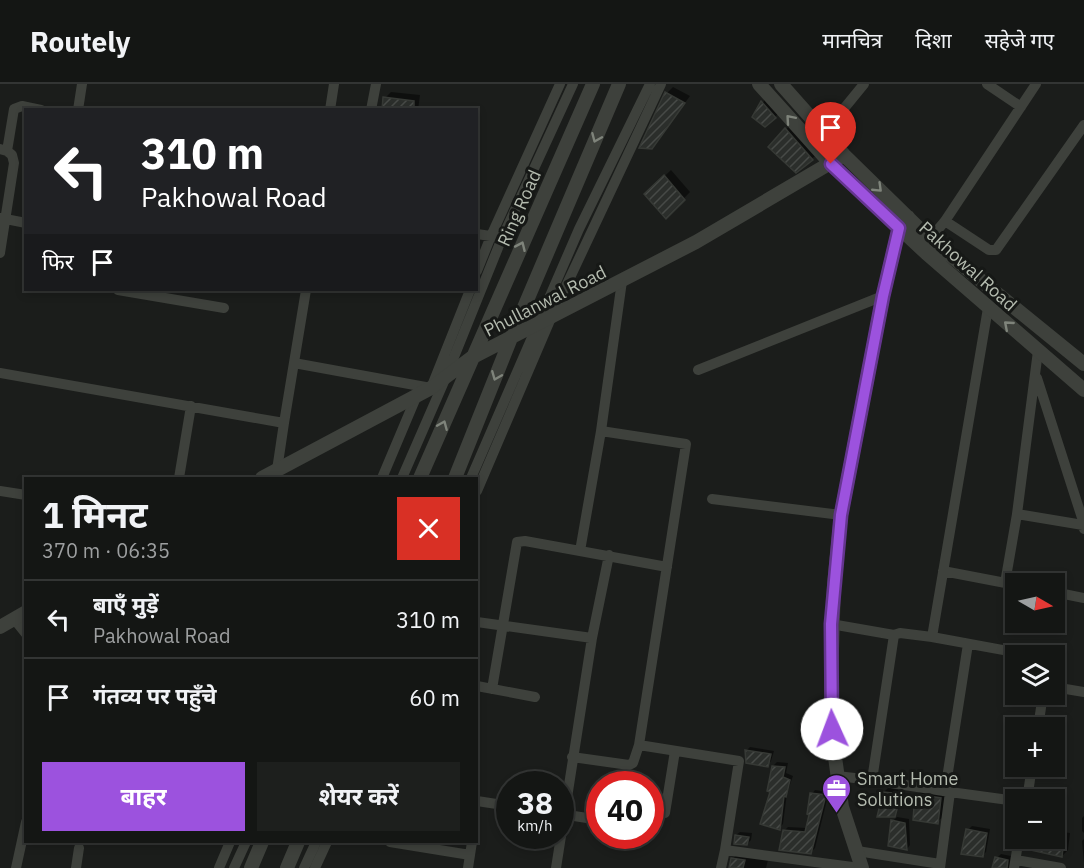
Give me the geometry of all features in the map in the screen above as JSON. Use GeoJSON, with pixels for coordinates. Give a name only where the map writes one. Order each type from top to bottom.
{"type":"FeatureCollection","features":[{"type":"Feature","properties":{"kind":"street"},"geometry":{"type":"LineString","coordinates":[[78,108],[82,84]]}},
{"type":"Feature","properties":{"kind":"street"},"geometry":{"type":"LineString","coordinates":[[330,108],[334,84]]}},
{"type":"Feature","properties":{"kind":"street"},"geometry":{"type":"LineString","coordinates":[[371,108],[376,84]]}},
{"type":"Feature","properties":{"kind":"street"},"geometry":{"type":"LineString","coordinates":[[478,287],[496,237],[545,129],[560,84]]}},
{"type":"Feature","properties":{"kind":"street"},"geometry":{"type":"LineString","coordinates":[[545,129],[573,84]]}},
{"type":"Feature","properties":{"kind":"street","name":"Ring Road"},"geometry":{"type":"LineString","coordinates":[[420,477],[593,84]]}},
{"type":"Feature","properties":{"kind":"street"},"geometry":{"type":"LineString","coordinates":[[455,477],[511,338],[619,84]]}},
{"type":"Feature","properties":{"kind":"street"},"geometry":{"type":"LineString","coordinates":[[471,477],[579,229],[650,84]]}},
{"type":"Feature","properties":{"kind":"street"},"geometry":{"type":"LineString","coordinates":[[478,489],[551,318],[661,84]]}},
{"type":"Feature","properties":{"kind":"street","name":"Pakhowal Road"},"geometry":{"type":"LineString","coordinates":[[759,84],[831,164],[904,223],[930,239],[1084,364]]}},
{"type":"Feature","properties":{"kind":"street","name":"Pakhowal Road"},"geometry":{"type":"LineString","coordinates":[[781,84],[904,223],[988,308],[1084,390]]}},
{"type":"Feature","properties":{"kind":"street"},"geometry":{"type":"LineString","coordinates":[[824,133],[864,84]]}},
{"type":"Feature","properties":{"kind":"street"},"geometry":{"type":"LineString","coordinates":[[987,84],[1021,107]]}},
{"type":"Feature","properties":{"kind":"street"},"geometry":{"type":"LineString","coordinates":[[930,239],[945,221],[1036,84]]}},
{"type":"Feature","properties":{"kind":"street"},"geometry":{"type":"LineString","coordinates":[[0,253],[3,219],[14,159],[4,150],[14,109],[22,106],[32,108]]}},
{"type":"Feature","properties":{"kind":"street"},"geometry":{"type":"LineString","coordinates":[[945,221],[989,250],[996,250],[1084,124]]}},
{"type":"Feature","properties":{"kind":"street","name":"Phullanwal Road"},"geometry":{"type":"LineString","coordinates":[[270,475],[430,388],[471,358],[622,281],[844,155]]}},
{"type":"Feature","properties":{"kind":"street"},"geometry":{"type":"LineString","coordinates":[[3,219],[24,223]]}},
{"type":"Feature","properties":{"kind":"street"},"geometry":{"type":"LineString","coordinates":[[725,849],[861,868],[842,807],[837,777],[831,704],[831,624],[841,515],[883,296],[904,223]]}},
{"type":"Feature","properties":{"kind":"street"},"geometry":{"type":"LineString","coordinates":[[478,234],[496,237]]}},
{"type":"Feature","properties":{"kind":"street"},"geometry":{"type":"LineString","coordinates":[[478,269],[496,237]]}},
{"type":"Feature","properties":{"kind":"street"},"geometry":{"type":"LineString","coordinates":[[579,551],[601,431],[622,281]]}},
{"type":"Feature","properties":{"kind":"street"},"geometry":{"type":"LineString","coordinates":[[124,291],[224,308]]}},
{"type":"Feature","properties":{"kind":"street"},"geometry":{"type":"LineString","coordinates":[[270,475],[284,423],[306,291]]}},
{"type":"Feature","properties":{"kind":"street"},"geometry":{"type":"LineString","coordinates":[[294,363],[430,388],[470,291]]}},
{"type":"Feature","properties":{"kind":"street"},"geometry":{"type":"LineString","coordinates":[[402,477],[446,377],[477,291]]}},
{"type":"Feature","properties":{"kind":"street"},"geometry":{"type":"LineString","coordinates":[[698,370],[883,296]]}},
{"type":"Feature","properties":{"kind":"street"},"geometry":{"type":"LineString","coordinates":[[932,638],[988,308]]}},
{"type":"Feature","properties":{"kind":"street"},"geometry":{"type":"LineString","coordinates":[[1011,573],[1038,351]]}},
{"type":"Feature","properties":{"kind":"street"},"geometry":{"type":"LineString","coordinates":[[1017,514],[1084,526],[1036,372]]}},
{"type":"Feature","properties":{"kind":"street"},"geometry":{"type":"LineString","coordinates":[[0,373],[284,423]]}},
{"type":"Feature","properties":{"kind":"street"},"geometry":{"type":"LineString","coordinates":[[382,477],[417,395]]}},
{"type":"Feature","properties":{"kind":"street"},"geometry":{"type":"LineString","coordinates":[[179,477],[191,406]]}},
{"type":"Feature","properties":{"kind":"street"},"geometry":{"type":"LineString","coordinates":[[572,757],[629,765],[633,763],[639,745],[686,444],[601,431]]}},
{"type":"Feature","properties":{"kind":"street"},"geometry":{"type":"LineString","coordinates":[[0,491],[24,495]]}},
{"type":"Feature","properties":{"kind":"street"},"geometry":{"type":"LineString","coordinates":[[712,499],[841,515]]}},
{"type":"Feature","properties":{"kind":"street"},"geometry":{"type":"LineString","coordinates":[[492,689],[517,542],[525,541],[609,555],[667,567]]}},
{"type":"Feature","properties":{"kind":"street"},"geometry":{"type":"LineString","coordinates":[[570,771],[592,638],[609,555]]}},
{"type":"Feature","properties":{"kind":"street"},"geometry":{"type":"LineString","coordinates":[[943,571],[1005,583]]}},
{"type":"Feature","properties":{"kind":"street"},"geometry":{"type":"LineString","coordinates":[[1065,594],[1084,598]]}},
{"type":"Feature","properties":{"kind":"street"},"geometry":{"type":"LineString","coordinates":[[0,627],[20,615]]}},
{"type":"Feature","properties":{"kind":"street"},"geometry":{"type":"LineString","coordinates":[[478,622],[592,638]]}},
{"type":"Feature","properties":{"kind":"street"},"geometry":{"type":"LineString","coordinates":[[831,624],[1005,651]]}},
{"type":"Feature","properties":{"kind":"street"},"geometry":{"type":"LineString","coordinates":[[872,780],[894,635]]}},
{"type":"Feature","properties":{"kind":"street"},"geometry":{"type":"LineString","coordinates":[[857,851],[940,866],[947,792],[968,644]]}},
{"type":"Feature","properties":{"kind":"street"},"geometry":{"type":"LineString","coordinates":[[478,686],[535,697]]}},
{"type":"Feature","properties":{"kind":"street"},"geometry":{"type":"LineString","coordinates":[[1065,689],[1084,692]]}},
{"type":"Feature","properties":{"kind":"street"},"geometry":{"type":"LineString","coordinates":[[639,745],[739,761],[721,868]]}},
{"type":"Feature","properties":{"kind":"street"},"geometry":{"type":"LineString","coordinates":[[665,813],[675,751]]}},
{"type":"Feature","properties":{"kind":"street"},"geometry":{"type":"LineString","coordinates":[[837,777],[1005,800]]}},
{"type":"Feature","properties":{"kind":"street"},"geometry":{"type":"LineString","coordinates":[[478,801],[496,804]]}},
{"type":"Feature","properties":{"kind":"street"},"geometry":{"type":"LineString","coordinates":[[16,868],[24,831]]}},
{"type":"Feature","properties":{"kind":"street"},"geometry":{"type":"LineString","coordinates":[[219,868],[230,843]]}},
{"type":"Feature","properties":{"kind":"street"},"geometry":{"type":"LineString","coordinates":[[234,868],[246,843]]}},
{"type":"Feature","properties":{"kind":"street"},"geometry":{"type":"LineString","coordinates":[[251,868],[262,843]]}},
{"type":"Feature","properties":{"kind":"street"},"geometry":{"type":"LineString","coordinates":[[287,868],[298,843]]}},
{"type":"Feature","properties":{"kind":"street"},"geometry":{"type":"LineString","coordinates":[[304,868],[316,843]]}},
{"type":"Feature","properties":{"kind":"street"},"geometry":{"type":"LineString","coordinates":[[315,868],[327,843]]}},
{"type":"Feature","properties":{"kind":"street"},"geometry":{"type":"LineString","coordinates":[[396,843],[471,855]]}},
{"type":"Feature","properties":{"kind":"street"},"geometry":{"type":"LineString","coordinates":[[468,868],[472,843]]}},
{"type":"Feature","properties":{"kind":"street"},"geometry":{"type":"LineString","coordinates":[[76,868],[79,848]]}},
{"type":"Feature","properties":{"kind":"street"},"geometry":{"type":"LineString","coordinates":[[556,868],[558,849]]}},
{"type":"Feature","properties":{"kind":"street"},"geometry":{"type":"LineString","coordinates":[[1017,849],[1015,864],[1061,868]]}},
{"type":"Feature","properties":{"kind":"building"},"geometry":{"type":"Polygon","coordinates":[[[665,92],[685,103],[652,149],[639,148],[665,92]]]}},
{"type":"Feature","properties":{"kind":"building"},"geometry":{"type":"Polygon","coordinates":[[[383,97],[414,101],[414,108],[382,108],[383,97]]]}},
{"type":"Feature","properties":{"kind":"building"},"geometry":{"type":"Polygon","coordinates":[[[761,101],[776,118],[765,127],[752,117],[761,101]]]}},
{"type":"Feature","properties":{"kind":"building"},"geometry":{"type":"Polygon","coordinates":[[[785,128],[813,160],[796,173],[768,147],[785,128]]]}},
{"type":"Feature","properties":{"kind":"building"},"geometry":{"type":"Polygon","coordinates":[[[664,175],[685,200],[666,219],[644,194],[664,175]]]}},
{"type":"Feature","properties":{"kind":"building"},"geometry":{"type":"Polygon","coordinates":[[[745,750],[771,754],[768,767],[746,763],[745,750]]]}},
{"type":"Feature","properties":{"kind":"building"},"geometry":{"type":"Polygon","coordinates":[[[772,766],[785,767],[783,777],[790,780],[786,797],[784,796],[780,830],[760,824],[770,792],[767,791],[772,766]]]}},
{"type":"Feature","properties":{"kind":"building"},"geometry":{"type":"Polygon","coordinates":[[[883,792],[901,794],[895,817],[877,817],[883,792]]]}},
{"type":"Feature","properties":{"kind":"building"},"geometry":{"type":"Polygon","coordinates":[[[810,793],[826,795],[811,854],[779,850],[783,830],[805,832],[809,815],[807,814],[810,793]]]}},
{"type":"Feature","properties":{"kind":"building"},"geometry":{"type":"Polygon","coordinates":[[[915,794],[941,798],[938,824],[913,820],[915,794]]]}},
{"type":"Feature","properties":{"kind":"building"},"geometry":{"type":"Polygon","coordinates":[[[891,820],[905,823],[907,850],[888,846],[891,820]]]}},
{"type":"Feature","properties":{"kind":"building"},"geometry":{"type":"Polygon","coordinates":[[[966,829],[987,833],[983,857],[961,854],[966,829]]]}},
{"type":"Feature","properties":{"kind":"building"},"geometry":{"type":"Polygon","coordinates":[[[735,835],[749,837],[747,845],[734,844],[735,835]]]}},
{"type":"Feature","properties":{"kind":"building"},"geometry":{"type":"Polygon","coordinates":[[[1026,849],[1063,849],[1062,857],[1026,849]]]}},
{"type":"Feature","properties":{"kind":"building"},"geometry":{"type":"Polygon","coordinates":[[[995,857],[1008,860],[1007,868],[992,868],[995,857]]]}},
{"type":"Feature","properties":{"kind":"building"},"geometry":{"type":"Polygon","coordinates":[[[731,858],[745,860],[743,868],[729,868],[731,858]]]}},
{"type":"Feature","properties":{"kind":"place","name":"Smart Home Solutions"},"geometry":{"type":"Point","coordinates":[836,814]}},
{"type":"Feature","properties":{"kind":"route"},"geometry":{"type":"LineString","coordinates":[[831,164],[899,228],[883,296],[841,515],[831,624],[832,729]]}}]}
